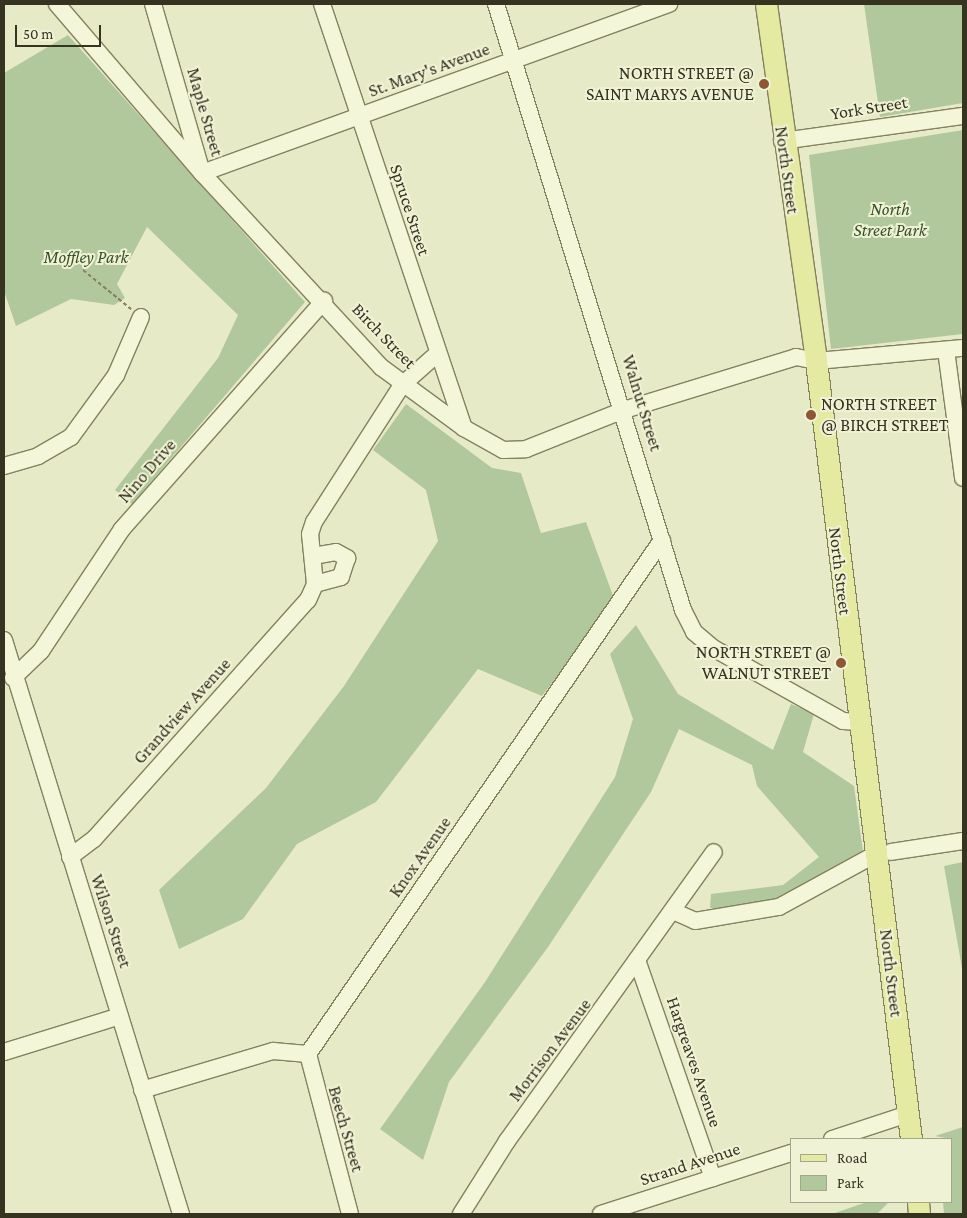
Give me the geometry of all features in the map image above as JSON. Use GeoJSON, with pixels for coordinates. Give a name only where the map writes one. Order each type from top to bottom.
{"type":"FeatureCollection","features":[{"type":"Feature","properties":{"kind":"main road","name":"North Street"},"geometry":{"type":"LineString","coordinates":[[766,4],[782,142],[816,361],[859,722],[884,853],[911,1138]]}},
{"type":"Feature","properties":{"kind":"street","name":"Birch Street"},"geometry":{"type":"LineString","coordinates":[[57,4],[202,173],[324,300],[381,367],[402,385],[464,428],[503,450],[526,449],[624,410],[796,357],[816,361],[963,348]]}},
{"type":"Feature","properties":{"kind":"street","name":"Maple Street"},"geometry":{"type":"LineString","coordinates":[[153,4],[202,173]]}},
{"type":"Feature","properties":{"kind":"street","name":"Spruce Street"},"geometry":{"type":"LineString","coordinates":[[322,4],[437,354],[464,428]]}},
{"type":"Feature","properties":{"kind":"street","name":"Walnut Street"},"geometry":{"type":"LineString","coordinates":[[496,4],[517,60],[530,114],[624,410],[662,540],[694,632],[713,648],[843,722],[859,722]]}},
{"type":"Feature","properties":{"kind":"street","name":"St. Mary's Avenue"},"geometry":{"type":"LineString","coordinates":[[202,173],[669,4]]}},
{"type":"Feature","properties":{"kind":"street","name":"York Street"},"geometry":{"type":"LineString","coordinates":[[782,142],[963,116]]}},
{"type":"Feature","properties":{"kind":"street","name":"Nino Drive"},"geometry":{"type":"LineString","coordinates":[[13,678],[41,651],[122,529],[324,300]]}},
{"type":"Feature","properties":{"kind":"street"},"geometry":{"type":"LineString","coordinates":[[4,466],[38,456],[71,437],[116,375],[141,316]]}},
{"type":"Feature","properties":{"kind":"street"},"geometry":{"type":"LineString","coordinates":[[946,350],[963,478]]}},
{"type":"Feature","properties":{"kind":"street"},"geometry":{"type":"LineString","coordinates":[[312,556],[336,552],[347,558],[341,577],[315,584],[312,556],[314,522],[402,385],[437,354]]}},
{"type":"Feature","properties":{"kind":"street","name":"Knox Avenue"},"geometry":{"type":"LineString","coordinates":[[308,1054],[662,540]]}},
{"type":"Feature","properties":{"kind":"street","name":"Grandview Avenue"},"geometry":{"type":"LineString","coordinates":[[70,856],[94,840],[308,600],[315,584]]}},
{"type":"Feature","properties":{"kind":"street","name":"Wilson Street"},"geometry":{"type":"LineString","coordinates":[[4,640],[13,678],[25,705],[181,1214]]}},
{"type":"Feature","properties":{"kind":"street"},"geometry":{"type":"LineString","coordinates":[[673,911],[695,921],[779,907],[884,853],[963,841]]}},
{"type":"Feature","properties":{"kind":"street","name":"Morrison Avenue"},"geometry":{"type":"LineString","coordinates":[[461,1214],[507,1141],[714,852]]}},
{"type":"Feature","properties":{"kind":"street","name":"Hargreaves Avenue"},"geometry":{"type":"LineString","coordinates":[[636,960],[713,1178]]}},
{"type":"Feature","properties":{"kind":"street"},"geometry":{"type":"LineString","coordinates":[[4,1052],[120,1016]]}},
{"type":"Feature","properties":{"kind":"street"},"geometry":{"type":"LineString","coordinates":[[142,1090],[273,1051],[308,1054]]}},
{"type":"Feature","properties":{"kind":"street","name":"Beech Street"},"geometry":{"type":"LineString","coordinates":[[308,1054],[350,1214]]}},
{"type":"Feature","properties":{"kind":"street"},"geometry":{"type":"LineString","coordinates":[[835,1138],[908,1114]]}},
{"type":"Feature","properties":{"kind":"street","name":"Strand Avenue"},"geometry":{"type":"LineString","coordinates":[[601,1214],[790,1152]]}},
{"type":"Feature","properties":{"kind":"path"},"geometry":{"type":"LineString","coordinates":[[83,270],[141,316]]}},
{"type":"Feature","properties":{"kind":"green space"},"geometry":{"type":"Polygon","coordinates":[[[864,4],[963,4],[963,103],[880,117],[864,4]]]}},
{"type":"Feature","properties":{"kind":"green space","name":"Moffley Park"},"geometry":{"type":"Polygon","coordinates":[[[68,35],[305,302],[132,504],[115,490],[218,358],[238,315],[147,227],[117,284],[125,298],[114,305],[71,299],[16,326],[4,291],[4,73],[68,35]]]}},
{"type":"Feature","properties":{"kind":"green space","name":"North Street Park"},"geometry":{"type":"Polygon","coordinates":[[[963,130],[963,334],[831,349],[809,155],[963,130]]]}},
{"type":"Feature","properties":{"kind":"green space"},"geometry":{"type":"Polygon","coordinates":[[[406,404],[492,468],[521,473],[541,533],[586,522],[615,601],[542,696],[478,669],[376,802],[297,844],[243,919],[179,949],[159,890],[266,788],[344,686],[438,541],[426,490],[373,450],[406,404]]]}},
{"type":"Feature","properties":{"kind":"green space"},"geometry":{"type":"Polygon","coordinates":[[[636,625],[678,694],[773,750],[791,704],[814,714],[803,752],[854,786],[863,852],[814,890],[742,909],[710,908],[711,894],[783,885],[819,857],[757,786],[752,765],[679,729],[651,792],[548,947],[449,1082],[423,1160],[380,1129],[485,982],[615,777],[633,719],[610,654],[636,625]]]}},
{"type":"Feature","properties":{"kind":"green space"},"geometry":{"type":"Polygon","coordinates":[[[963,862],[963,974],[944,866],[963,862]]]}},
{"type":"Feature","properties":{"kind":"green space"},"geometry":{"type":"Polygon","coordinates":[[[963,1127],[963,1214],[944,1214],[943,1203],[952,1203],[952,1138],[935,1136],[963,1127]]]}},
{"type":"Feature","properties":{"kind":"green space"},"geometry":{"type":"Polygon","coordinates":[[[864,1203],[888,1203],[877,1214],[832,1214],[864,1203]]]}},
{"type":"Feature","properties":{"kind":"place","name":"NORTH STREET @ SAINT MARYS AVENUE"},"geometry":{"type":"Point","coordinates":[764,84]}},
{"type":"Feature","properties":{"kind":"place","name":"NORTH STREET @ BIRCH STREET"},"geometry":{"type":"Point","coordinates":[811,415]}},
{"type":"Feature","properties":{"kind":"place","name":"NORTH STREET @ WALNUT STREET"},"geometry":{"type":"Point","coordinates":[841,663]}}]}
